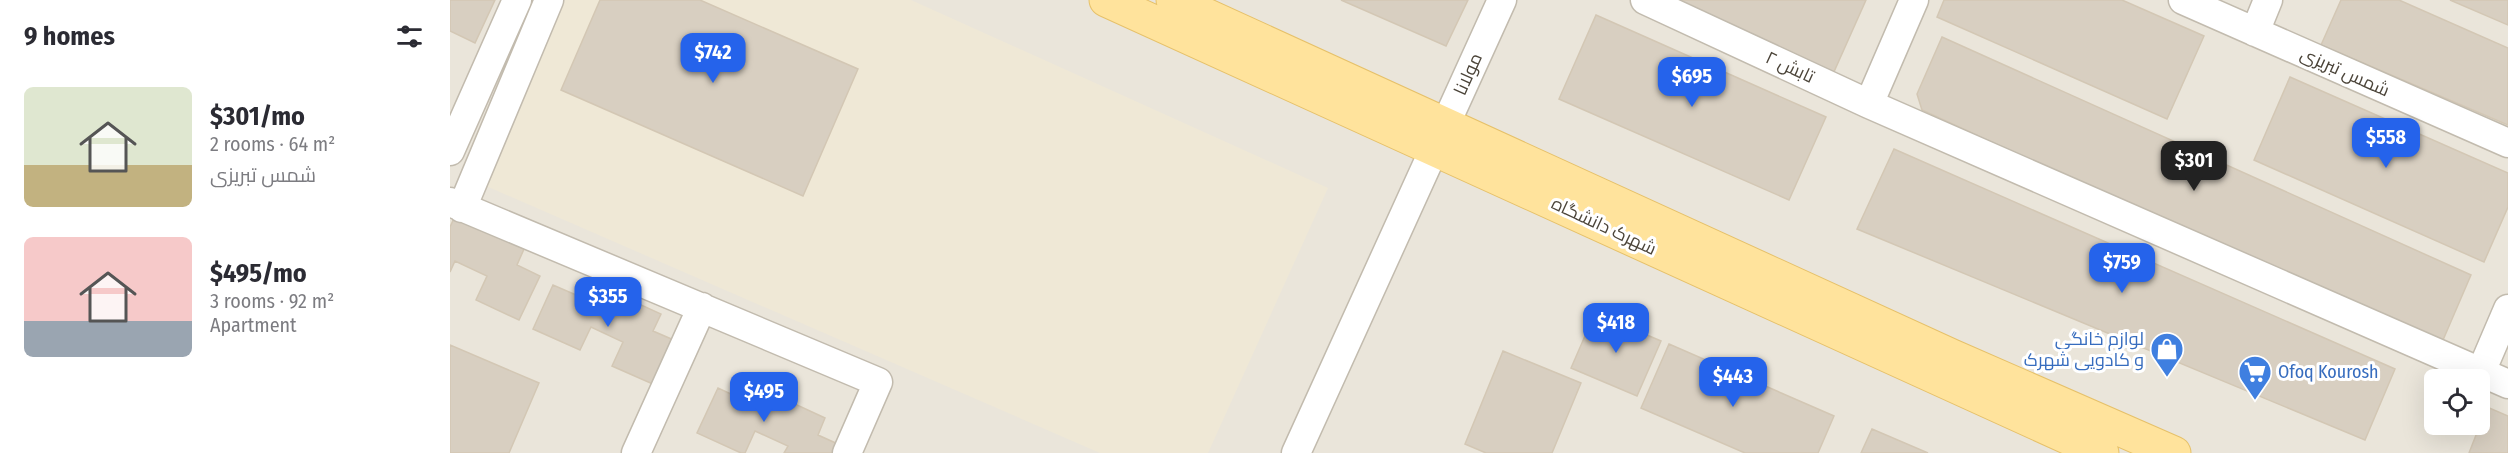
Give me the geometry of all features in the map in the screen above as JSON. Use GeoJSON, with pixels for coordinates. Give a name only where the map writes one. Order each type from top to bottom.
{"type":"FeatureCollection","features":[{"type":"Feature","properties":{"kind":"main road","name":"شهرک دانشگاه"},"geometry":{"type":"LineString","coordinates":[[1106,0],[1440,136],[2102,453]]}},
{"type":"Feature","properties":{"kind":"main road"},"geometry":{"type":"LineString","coordinates":[[1173,0],[1440,136],[2174,453]]}},
{"type":"Feature","properties":{"kind":"street"},"geometry":{"type":"LineString","coordinates":[[450,151],[517,0]]}},
{"type":"Feature","properties":{"kind":"street"},"geometry":{"type":"LineString","coordinates":[[549,0],[456,205],[878,382],[847,453]]}},
{"type":"Feature","properties":{"kind":"street","name":"مولانا"},"geometry":{"type":"LineString","coordinates":[[1296,453],[1502,0]]}},
{"type":"Feature","properties":{"kind":"street","name":"تابش ۲"},"geometry":{"type":"LineString","coordinates":[[1645,0],[1869,104],[2474,369]]}},
{"type":"Feature","properties":{"kind":"street"},"geometry":{"type":"LineString","coordinates":[[1869,104],[1914,0]]}},
{"type":"Feature","properties":{"kind":"street","name":"شمس تبریزی"},"geometry":{"type":"LineString","coordinates":[[2183,0],[2508,143]]}},
{"type":"Feature","properties":{"kind":"street"},"geometry":{"type":"LineString","coordinates":[[2255,32],[2268,0]]}},
{"type":"Feature","properties":{"kind":"street"},"geometry":{"type":"LineString","coordinates":[[637,453],[702,307]]}},
{"type":"Feature","properties":{"kind":"street"},"geometry":{"type":"LineString","coordinates":[[2482,369],[2508,309]]}},
{"type":"Feature","properties":{"kind":"street","name":"تابش ۲"},"geometry":{"type":"LineString","coordinates":[[2490,376],[2508,384]]}},
{"type":"Feature","properties":{"kind":"shaded area"},"geometry":{"type":"Polygon","coordinates":[[[450,0],[2508,0],[2508,453],[450,453],[450,0]]]}},
{"type":"Feature","properties":{"kind":"shaded area"},"geometry":{"type":"Polygon","coordinates":[[[565,0],[911,0],[1328,188],[1208,453],[1100,453],[486,186],[565,0]]]}},
{"type":"Feature","properties":{"kind":"building"},"geometry":{"type":"Polygon","coordinates":[[[450,0],[495,0],[475,43],[450,31],[450,0]]]}},
{"type":"Feature","properties":{"kind":"building"},"geometry":{"type":"Polygon","coordinates":[[[600,0],[700,0],[858,69],[803,196],[561,90],[600,0]]]}},
{"type":"Feature","properties":{"kind":"building"},"geometry":{"type":"Polygon","coordinates":[[[1341,0],[1468,0],[1446,46],[1341,0]]]}},
{"type":"Feature","properties":{"kind":"building"},"geometry":{"type":"Polygon","coordinates":[[[1667,0],[1866,0],[1833,74],[1667,0]]]}},
{"type":"Feature","properties":{"kind":"building"},"geometry":{"type":"Polygon","coordinates":[[[1944,0],[2122,0],[2204,36],[2167,119],[1937,17],[1944,0]]]}},
{"type":"Feature","properties":{"kind":"building"},"geometry":{"type":"Polygon","coordinates":[[[2341,0],[2399,0],[2508,48],[2508,125],[2321,45],[2341,0]]]}},
{"type":"Feature","properties":{"kind":"building"},"geometry":{"type":"Polygon","coordinates":[[[2450,0],[2508,0],[2508,25],[2450,0]]]}},
{"type":"Feature","properties":{"kind":"building"},"geometry":{"type":"Polygon","coordinates":[[[1596,15],[1826,117],[1789,200],[1559,99],[1596,15]]]}},
{"type":"Feature","properties":{"kind":"building"},"geometry":{"type":"Polygon","coordinates":[[[1942,37],[2471,275],[2440,347],[1922,110],[1917,94],[1942,37]]]}},
{"type":"Feature","properties":{"kind":"building"},"geometry":{"type":"Polygon","coordinates":[[[2290,77],[2508,173],[2508,207],[2484,262],[2254,160],[2290,77]]]}},
{"type":"Feature","properties":{"kind":"building"},"geometry":{"type":"Polygon","coordinates":[[[1894,149],[2395,369],[2365,440],[1857,229],[1894,149]]]}},
{"type":"Feature","properties":{"kind":"building"},"geometry":{"type":"Polygon","coordinates":[[[455,216],[524,249],[517,265],[540,276],[519,320],[476,300],[487,276],[455,261],[450,272],[450,227],[455,216]]]}},
{"type":"Feature","properties":{"kind":"building"},"geometry":{"type":"Polygon","coordinates":[[[591,282],[661,314],[653,331],[676,341],[655,385],[612,366],[623,342],[591,327],[580,350],[533,329],[553,285],[583,298],[591,282]]]}},
{"type":"Feature","properties":{"kind":"building"},"geometry":{"type":"Polygon","coordinates":[[[1595,313],[1661,341],[1637,396],[1571,368],[1595,313]]]}},
{"type":"Feature","properties":{"kind":"building"},"geometry":{"type":"Polygon","coordinates":[[[1669,344],[1834,416],[1818,453],[1745,453],[1641,408],[1669,344]]]}},
{"type":"Feature","properties":{"kind":"building"},"geometry":{"type":"Polygon","coordinates":[[[450,345],[539,383],[509,453],[450,453],[450,345]]]}},
{"type":"Feature","properties":{"kind":"building"},"geometry":{"type":"Polygon","coordinates":[[[1503,351],[1581,383],[1552,453],[1486,453],[1465,444],[1503,351]]]}},
{"type":"Feature","properties":{"kind":"building"},"geometry":{"type":"Polygon","coordinates":[[[756,386],[825,418],[818,435],[840,445],[837,453],[784,453],[788,446],[755,431],[745,453],[741,453],[697,433],[718,388],[748,402],[756,386]]]}},
{"type":"Feature","properties":{"kind":"building"},"geometry":{"type":"Polygon","coordinates":[[[2490,408],[2508,416],[2508,453],[2469,453],[2476,435],[2490,435],[2490,408]]]}},
{"type":"Feature","properties":{"kind":"building"},"geometry":{"type":"Polygon","coordinates":[[[1872,429],[1928,453],[1861,453],[1872,429]]]}},
{"type":"Feature","properties":{"kind":"place","name":"لوازم خانگی و کادویی شهرک"},"geometry":{"type":"Point","coordinates":[2167,378]}},
{"type":"Feature","properties":{"kind":"place","name":"Ofoq Kourosh"},"geometry":{"type":"Point","coordinates":[2255,401]}}]}
